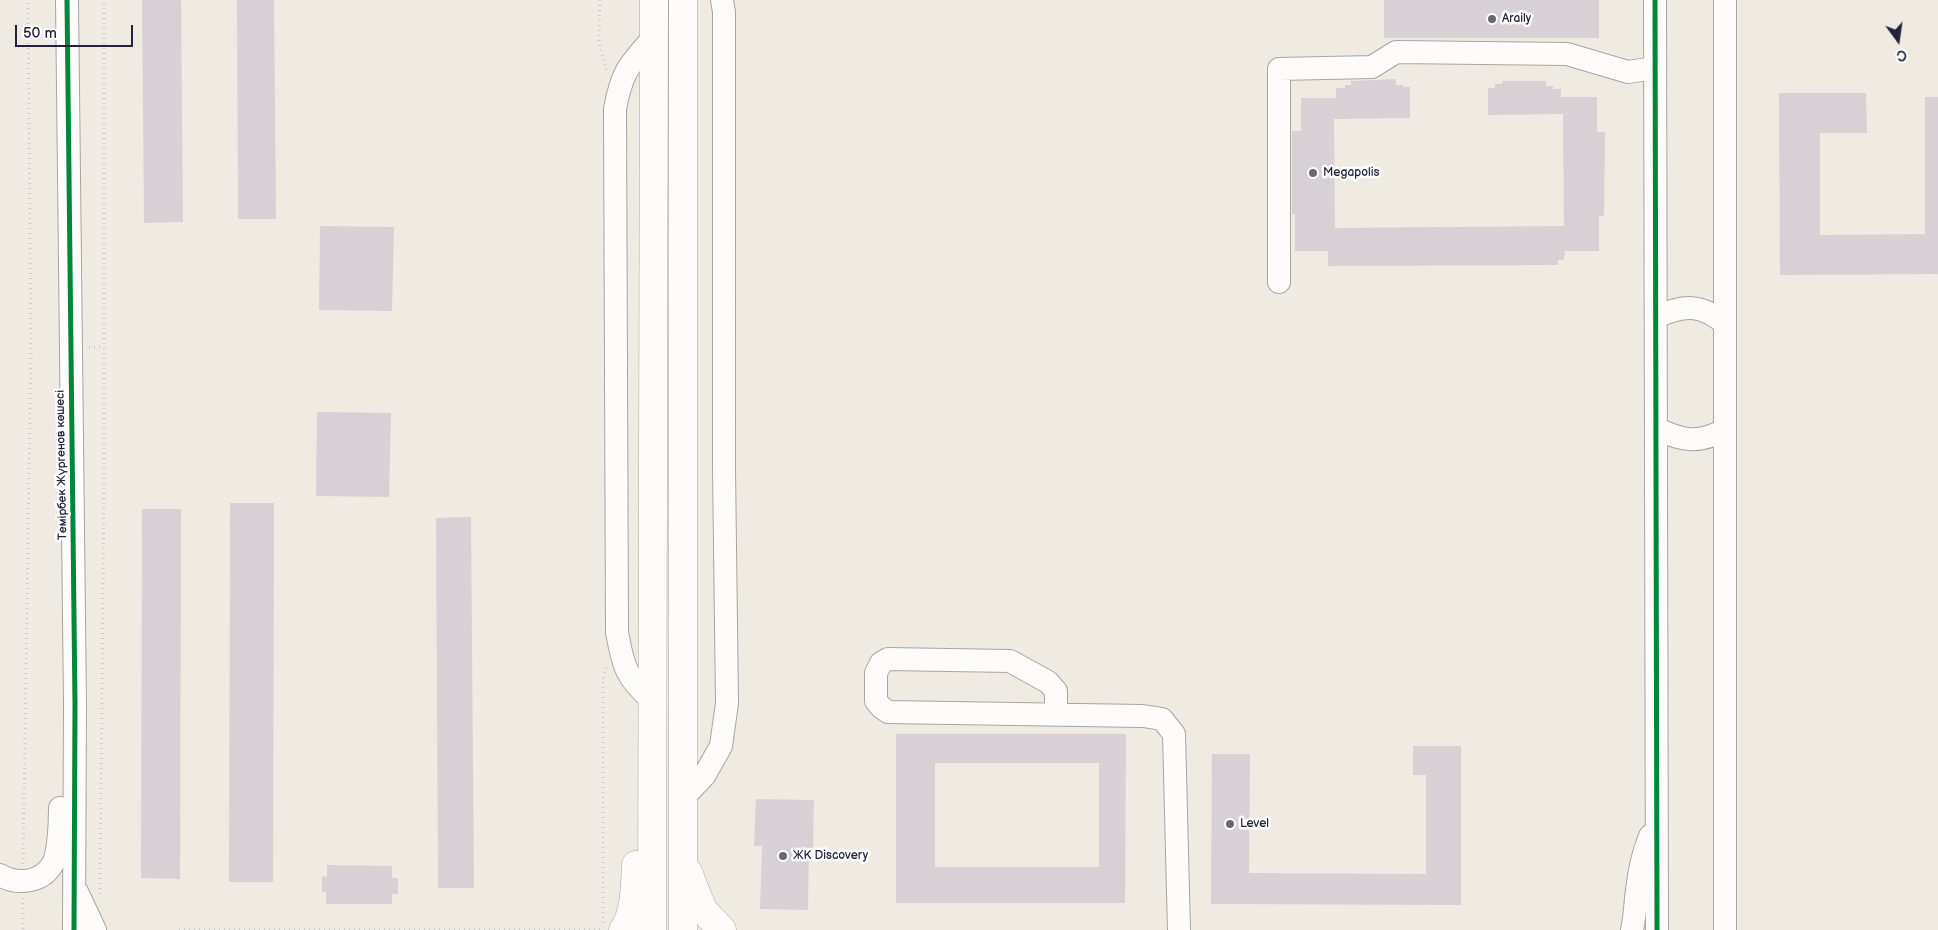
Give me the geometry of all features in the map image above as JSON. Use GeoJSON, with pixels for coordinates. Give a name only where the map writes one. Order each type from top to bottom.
{"type":"FeatureCollection","features":[{"type":"Feature","properties":{"kind":"main road"},"geometry":{"type":"LineString","coordinates":[[652,930],[654,0]]}},
{"type":"Feature","properties":{"kind":"main road"},"geometry":{"type":"LineString","coordinates":[[682,0],[683,930]]}},
{"type":"Feature","properties":{"kind":"main road"},"geometry":{"type":"LineString","coordinates":[[610,930],[626,926],[633,901],[638,832],[652,786]]}},
{"type":"Feature","properties":{"kind":"main road"},"geometry":{"type":"LineString","coordinates":[[683,860],[703,910],[722,930]]}},
{"type":"Feature","properties":{"kind":"street","name":"Темірбек Жүргенов көшесі"},"geometry":{"type":"LineString","coordinates":[[67,0],[74,704],[74,930]]}},
{"type":"Feature","properties":{"kind":"street"},"geometry":{"type":"LineString","coordinates":[[683,798],[704,776],[721,746],[727,703],[724,468],[724,12],[722,0]]}},
{"type":"Feature","properties":{"kind":"street"},"geometry":{"type":"LineString","coordinates":[[1655,0],[1657,930]]}},
{"type":"Feature","properties":{"kind":"street"},"geometry":{"type":"LineString","coordinates":[[1724,0],[1726,930]]}},
{"type":"Feature","properties":{"kind":"street"},"geometry":{"type":"LineString","coordinates":[[653,701],[635,686],[622,660],[617,632],[616,109],[620,86],[628,66],[654,37]]}},
{"type":"Feature","properties":{"kind":"street"},"geometry":{"type":"LineString","coordinates":[[1279,282],[1279,69],[1372,67],[1396,52],[1567,54],[1628,72],[1655,68]]}},
{"type":"Feature","properties":{"kind":"street"},"geometry":{"type":"LineString","coordinates":[[1656,318],[1669,311],[1684,308],[1702,309],[1713,313],[1725,324]]}},
{"type":"Feature","properties":{"kind":"street"},"geometry":{"type":"LineString","coordinates":[[1656,428],[1674,437],[1688,439],[1701,439],[1713,436],[1724,430]]}},
{"type":"Feature","properties":{"kind":"street"},"geometry":{"type":"LineString","coordinates":[[1056,715],[1056,691],[1048,682],[1010,661],[888,659],[881,663],[876,673],[876,701],[888,712],[1056,715],[1143,716],[1162,719],[1174,734],[1179,930]]}},
{"type":"Feature","properties":{"kind":"street"},"geometry":{"type":"LineString","coordinates":[[0,875],[9,881],[23,882],[37,879],[52,865],[59,834],[61,740],[74,704]]}},
{"type":"Feature","properties":{"kind":"street"},"geometry":{"type":"LineString","coordinates":[[1632,930],[1636,915],[1637,890],[1643,852],[1657,817]]}},
{"type":"Feature","properties":{"kind":"street"},"geometry":{"type":"LineString","coordinates":[[74,886],[95,930]]}},
{"type":"Feature","properties":{"kind":"street"},"geometry":{"type":"LineString","coordinates":[[1725,893],[1740,930]]}},
{"type":"Feature","properties":{"kind":"path"},"geometry":{"type":"LineString","coordinates":[[23,930],[30,346],[28,0]]}},
{"type":"Feature","properties":{"kind":"path"},"geometry":{"type":"LineString","coordinates":[[100,901],[104,487],[104,0]]}},
{"type":"Feature","properties":{"kind":"path"},"geometry":{"type":"LineString","coordinates":[[600,0],[599,42],[606,71]]}},
{"type":"Feature","properties":{"kind":"path"},"geometry":{"type":"LineString","coordinates":[[179,930],[610,930],[602,680],[617,632]]}},
{"type":"Feature","properties":{"kind":"building"},"geometry":{"type":"Polygon","coordinates":[[[142,0],[181,0],[183,222],[144,223],[142,0]]]}},
{"type":"Feature","properties":{"kind":"building"},"geometry":{"type":"Polygon","coordinates":[[[237,0],[274,0],[276,219],[238,219],[237,0]]]}},
{"type":"Feature","properties":{"kind":"building","name":"Araily"},"geometry":{"type":"Polygon","coordinates":[[[1384,0],[1599,0],[1599,38],[1384,38],[1384,0]]]}},
{"type":"Feature","properties":{"kind":"building","name":"Megapolis"},"geometry":{"type":"Polygon","coordinates":[[[1396,79],[1396,85],[1410,87],[1410,118],[1334,119],[1335,228],[1564,226],[1563,114],[1488,115],[1488,88],[1495,88],[1495,84],[1502,84],[1503,81],[1546,81],[1546,86],[1553,86],[1553,89],[1561,89],[1561,97],[1597,97],[1597,132],[1605,132],[1604,216],[1599,216],[1599,251],[1565,251],[1564,260],[1558,260],[1558,265],[1328,266],[1328,251],[1295,251],[1295,214],[1292,214],[1292,131],[1301,131],[1301,98],[1336,98],[1336,88],[1345,88],[1345,85],[1351,85],[1351,81],[1396,79]]]}},
{"type":"Feature","properties":{"kind":"building"},"geometry":{"type":"Polygon","coordinates":[[[1779,93],[1866,93],[1867,133],[1820,133],[1820,235],[1925,234],[1925,97],[1938,97],[1938,274],[1780,275],[1779,93]]]}},
{"type":"Feature","properties":{"kind":"building"},"geometry":{"type":"Polygon","coordinates":[[[320,226],[394,227],[392,311],[319,310],[320,226]]]}},
{"type":"Feature","properties":{"kind":"building"},"geometry":{"type":"Polygon","coordinates":[[[317,412],[391,413],[389,497],[316,496],[317,412]]]}},
{"type":"Feature","properties":{"kind":"building"},"geometry":{"type":"Polygon","coordinates":[[[230,503],[274,503],[273,882],[229,882],[230,503]]]}},
{"type":"Feature","properties":{"kind":"building"},"geometry":{"type":"Polygon","coordinates":[[[142,509],[181,509],[180,879],[141,878],[142,509]]]}},
{"type":"Feature","properties":{"kind":"building"},"geometry":{"type":"Polygon","coordinates":[[[471,517],[474,888],[438,888],[436,518],[471,517]]]}},
{"type":"Feature","properties":{"kind":"building"},"geometry":{"type":"Polygon","coordinates":[[[896,734],[1126,734],[1125,903],[896,903],[896,734]],[[935,763],[935,867],[1099,867],[1099,763],[935,763]]]}},
{"type":"Feature","properties":{"kind":"building","name":"Level"},"geometry":{"type":"Polygon","coordinates":[[[1413,746],[1461,746],[1461,905],[1211,904],[1212,754],[1250,754],[1249,873],[1426,874],[1426,775],[1413,775],[1413,746]]]}},
{"type":"Feature","properties":{"kind":"building","name":"ЖК Discovery"},"geometry":{"type":"Polygon","coordinates":[[[756,799],[814,800],[813,848],[809,848],[808,910],[760,909],[762,846],[754,846],[756,799]]]}},
{"type":"Feature","properties":{"kind":"building"},"geometry":{"type":"Polygon","coordinates":[[[327,865],[392,866],[392,878],[398,878],[398,894],[392,894],[392,904],[326,904],[326,892],[322,892],[322,876],[327,877],[327,865]]]}},
{"type":"Feature","properties":{"kind":"cycle path"},"geometry":{"type":"LineString","coordinates":[[67,0],[75,704],[74,930]]}},
{"type":"Feature","properties":{"kind":"cycle path"},"geometry":{"type":"LineString","coordinates":[[1655,0],[1657,930]]}},
{"type":"Feature","properties":{"kind":"place","name":"Araily"},"geometry":{"type":"Point","coordinates":[1492,19]}},
{"type":"Feature","properties":{"kind":"place","name":"Megapolis"},"geometry":{"type":"Point","coordinates":[1313,173]}},
{"type":"Feature","properties":{"kind":"place","name":"Level"},"geometry":{"type":"Point","coordinates":[1230,824]}},
{"type":"Feature","properties":{"kind":"place","name":"ЖК Discovery"},"geometry":{"type":"Point","coordinates":[783,856]}}]}
